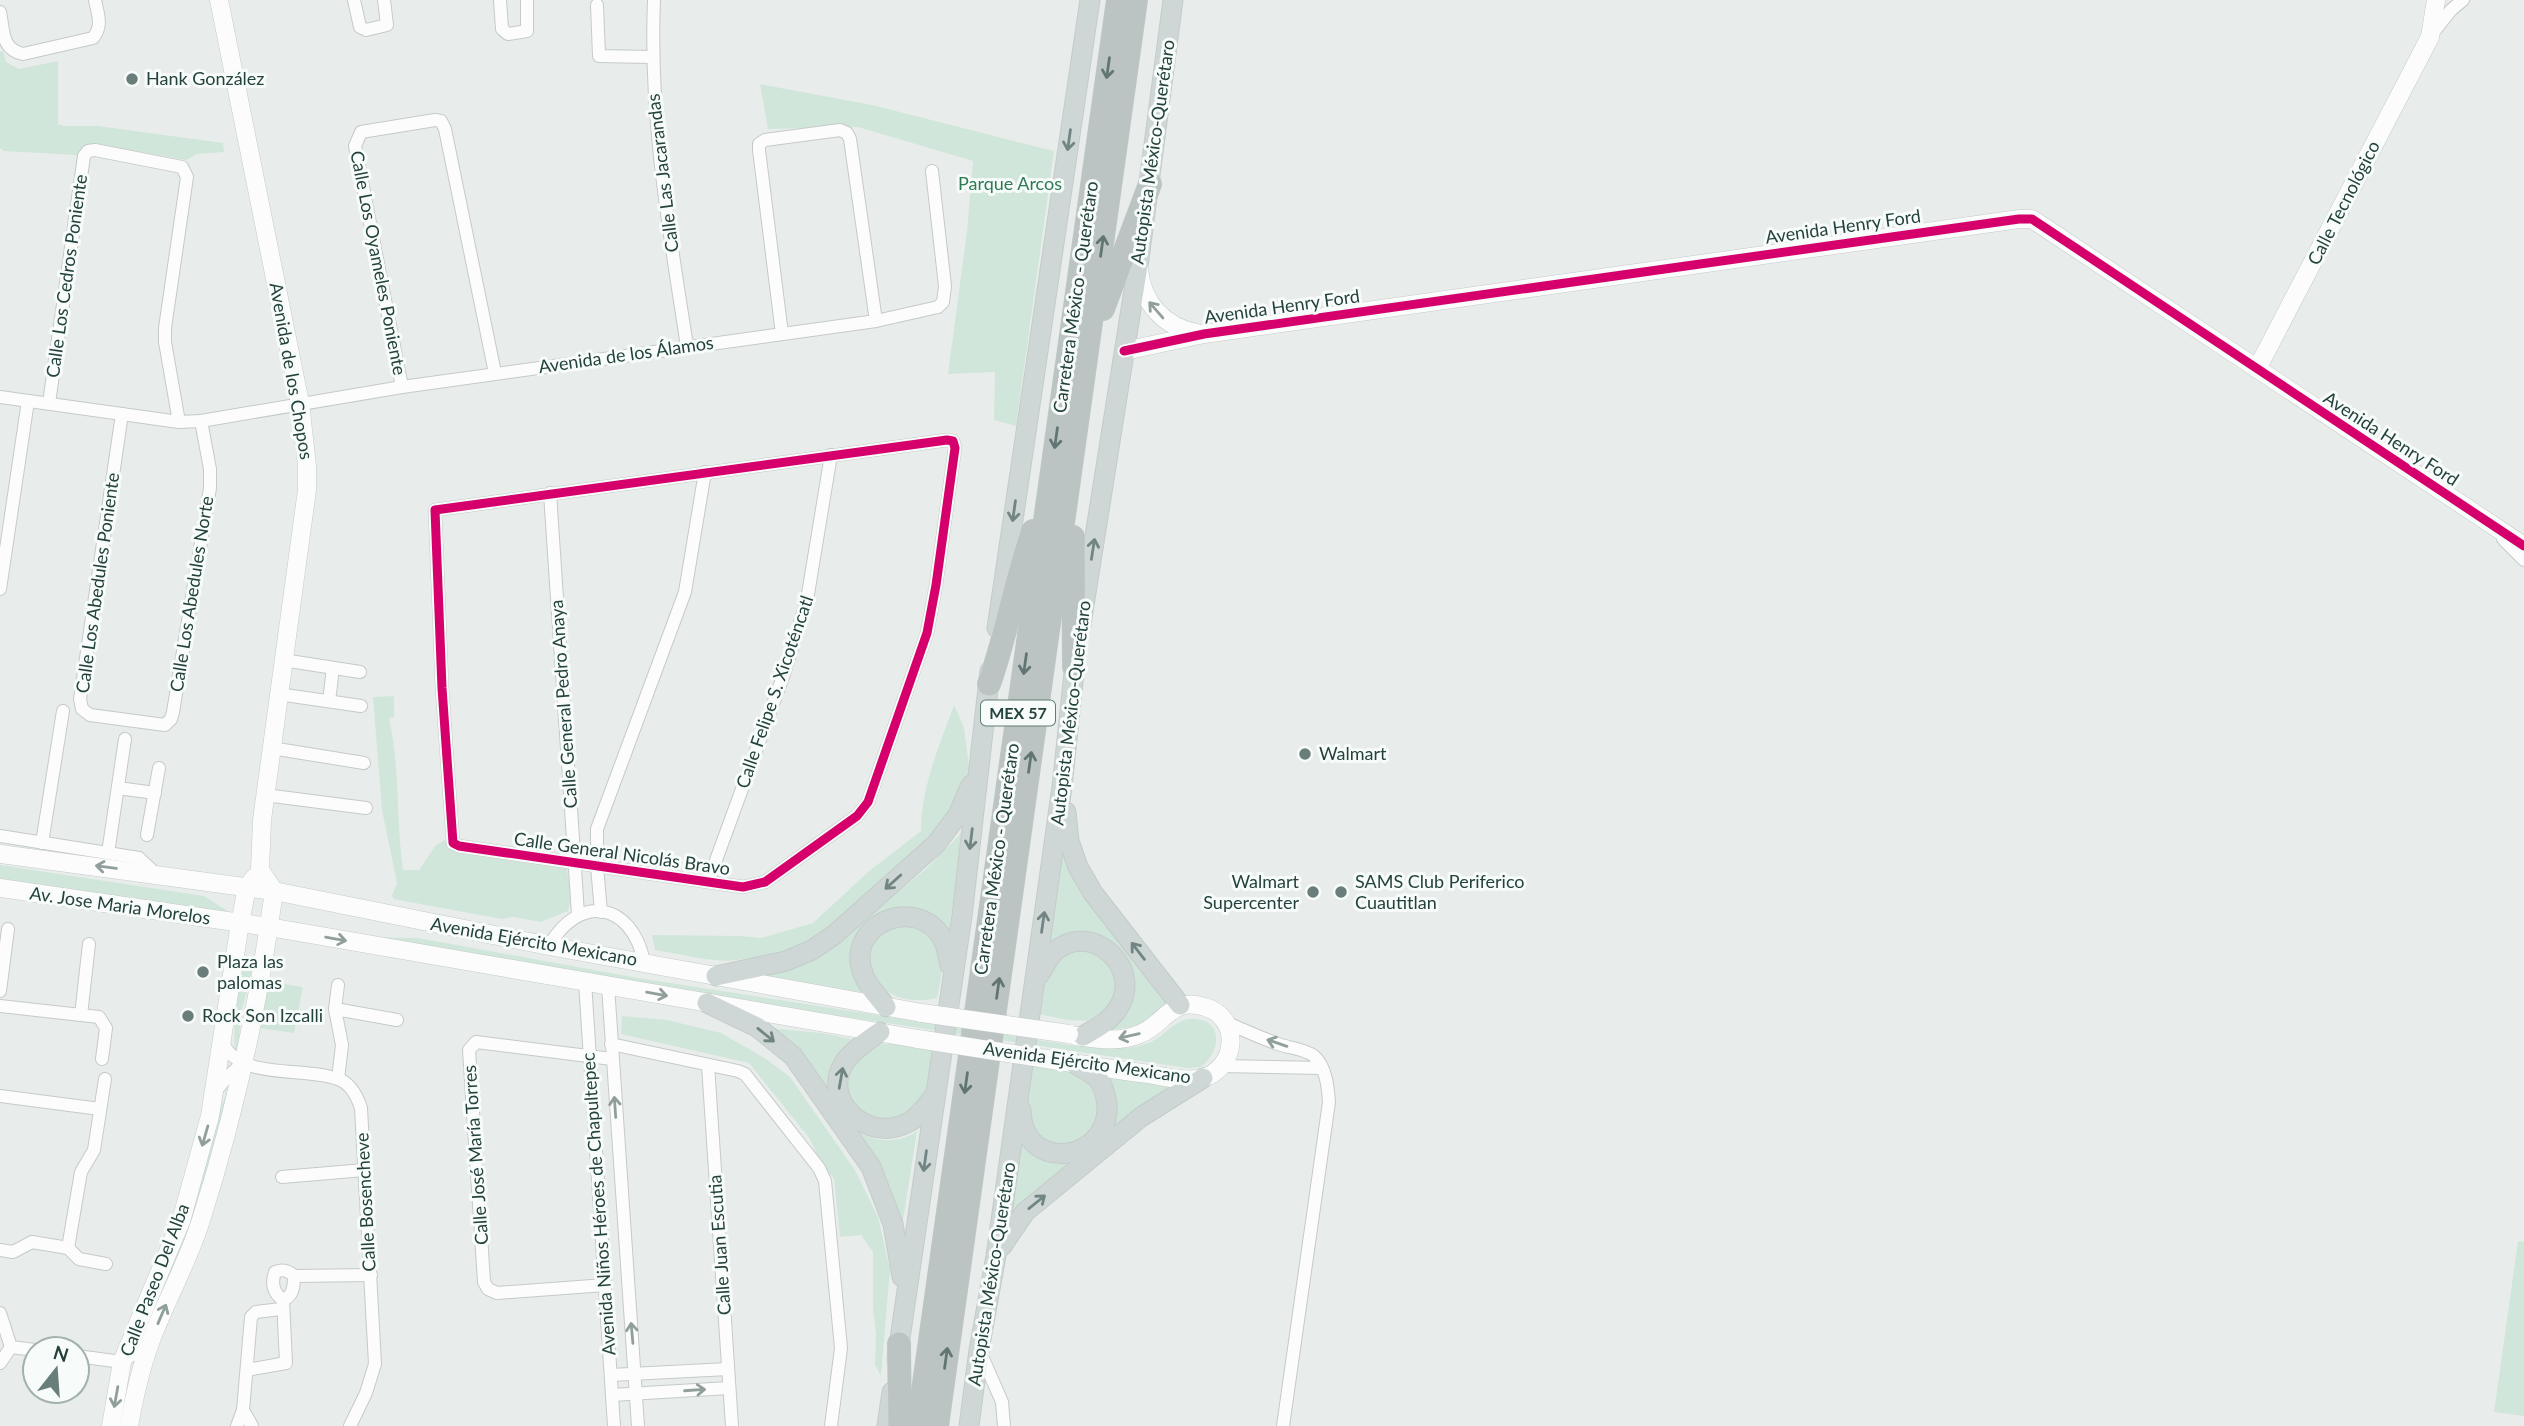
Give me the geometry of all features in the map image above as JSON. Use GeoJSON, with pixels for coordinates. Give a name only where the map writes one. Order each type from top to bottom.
{"type":"FeatureCollection","features":[{"type":"Feature","properties":{"kind":"highway","name":"Carretera México - Querétaro"},"geometry":{"type":"LineString","coordinates":[[937,1426],[1060,478],[1118,0]]}},
{"type":"Feature","properties":{"kind":"highway","name":"Carretera México - Querétaro"},"geometry":{"type":"LineString","coordinates":[[918,1426],[1060,478],[1088,348],[1136,0]]}},
{"type":"Feature","properties":{"kind":"highway"},"geometry":{"type":"LineString","coordinates":[[1088,348],[1150,184]]}},
{"type":"Feature","properties":{"kind":"highway"},"geometry":{"type":"LineString","coordinates":[[989,684],[1022,562],[1060,478]]}},
{"type":"Feature","properties":{"kind":"highway"},"geometry":{"type":"LineString","coordinates":[[1060,478],[1073,526],[1074,667]]}},
{"type":"Feature","properties":{"kind":"highway"},"geometry":{"type":"LineString","coordinates":[[899,1344],[900,1426]]}},
{"type":"Feature","properties":{"kind":"main road"},"geometry":{"type":"LineString","coordinates":[[887,1426],[953,975],[989,684],[1090,0]]}},
{"type":"Feature","properties":{"kind":"main road","name":"Autopista México-Querétaro"},"geometry":{"type":"LineString","coordinates":[[969,1426],[996,1256],[1062,787],[1074,667],[1139,259],[1174,0]]}},
{"type":"Feature","properties":{"kind":"main road"},"geometry":{"type":"LineString","coordinates":[[716,976],[786,961],[812,950],[834,935],[936,844],[958,815],[970,788],[981,747]]}},
{"type":"Feature","properties":{"kind":"main road"},"geometry":{"type":"LineString","coordinates":[[1062,787],[1069,841],[1078,867],[1093,893],[1180,1005]]}},
{"type":"Feature","properties":{"kind":"main road"},"geometry":{"type":"LineString","coordinates":[[886,1007],[864,976],[860,955],[866,937],[880,922],[901,916],[930,925],[945,942],[953,975]]}},
{"type":"Feature","properties":{"kind":"main road"},"geometry":{"type":"LineString","coordinates":[[1035,982],[1054,953],[1066,944],[1082,942],[1096,945],[1110,952],[1118,960],[1123,970],[1125,989],[1118,1009],[1107,1021],[1076,1035]]}},
{"type":"Feature","properties":{"kind":"main road"},"geometry":{"type":"LineString","coordinates":[[707,1003],[757,1027],[793,1056],[872,1167],[893,1224],[906,1296]]}},
{"type":"Feature","properties":{"kind":"main road"},"geometry":{"type":"LineString","coordinates":[[880,1032],[845,1061],[840,1072],[840,1097],[852,1116],[861,1124],[884,1130],[908,1123],[935,1095]]}},
{"type":"Feature","properties":{"kind":"main road"},"geometry":{"type":"LineString","coordinates":[[1020,1087],[1021,1125],[1031,1143],[1048,1152],[1059,1154],[1068,1154],[1087,1147],[1106,1122],[1106,1096],[1098,1080],[1075,1064]]}},
{"type":"Feature","properties":{"kind":"main road"},"geometry":{"type":"LineString","coordinates":[[996,1256],[1025,1212],[1140,1117],[1203,1078]]}},
{"type":"Feature","properties":{"kind":"street"},"geometry":{"type":"LineString","coordinates":[[0,12],[6,46],[23,54],[93,38],[99,31],[100,22],[95,0]]}},
{"type":"Feature","properties":{"kind":"street","name":"Avenida de los Chopos"},"geometry":{"type":"LineString","coordinates":[[219,0],[300,403],[307,466],[307,490],[265,794],[260,870]]}},
{"type":"Feature","properties":{"kind":"street"},"geometry":{"type":"LineString","coordinates":[[354,0],[360,27],[366,30],[387,25],[384,0]]}},
{"type":"Feature","properties":{"kind":"street"},"geometry":{"type":"LineString","coordinates":[[500,0],[502,29],[508,34],[527,31],[527,0]]}},
{"type":"Feature","properties":{"kind":"street","name":"Calle Las Jacarandas"},"geometry":{"type":"LineString","coordinates":[[654,0],[651,57],[659,164],[687,346]]}},
{"type":"Feature","properties":{"kind":"street","name":"Calle Tecnológico"},"geometry":{"type":"LineString","coordinates":[[2430,37],[2436,0]]}},
{"type":"Feature","properties":{"kind":"street","name":"Calle Tecnológico"},"geometry":{"type":"LineString","coordinates":[[2258,369],[2430,37],[2451,10],[2463,0]]}},
{"type":"Feature","properties":{"kind":"street"},"geometry":{"type":"LineString","coordinates":[[597,5],[599,56],[651,57]]}},
{"type":"Feature","properties":{"kind":"street","name":"Calle Los Oyameles Poniente"},"geometry":{"type":"LineString","coordinates":[[402,387],[355,146],[361,132],[435,120],[440,121],[445,129],[495,373]]}},
{"type":"Feature","properties":{"kind":"street"},"geometry":{"type":"LineString","coordinates":[[782,334],[759,150],[759,144],[765,140],[840,130],[847,133],[876,321]]}},
{"type":"Feature","properties":{"kind":"street","name":"Calle Los Cedros Poniente"},"geometry":{"type":"LineString","coordinates":[[49,404],[84,156],[95,149],[181,167],[186,171],[165,328],[179,422]]}},
{"type":"Feature","properties":{"kind":"street","name":"Avenida de los Álamos"},"geometry":{"type":"LineString","coordinates":[[300,403],[495,373],[876,321],[938,307],[945,296],[932,171]]}},
{"type":"Feature","properties":{"kind":"street","name":"Avenida Henry Ford"},"geometry":{"type":"LineString","coordinates":[[1124,351],[1204,334],[2032,219],[2524,546]]}},
{"type":"Feature","properties":{"kind":"street","name":"Avenida Henry Ford"},"geometry":{"type":"LineString","coordinates":[[1139,259],[1142,289],[1158,314],[1184,330],[1204,334]]}},
{"type":"Feature","properties":{"kind":"street"},"geometry":{"type":"LineString","coordinates":[[0,397],[179,422],[201,421],[300,403]]}},
{"type":"Feature","properties":{"kind":"street"},"geometry":{"type":"LineString","coordinates":[[0,589],[28,401]]}},
{"type":"Feature","properties":{"kind":"street","name":"Calle Los Abedules Poniente"},"geometry":{"type":"LineString","coordinates":[[122,414],[80,699],[82,709],[90,715],[125,719]]}},
{"type":"Feature","properties":{"kind":"street","name":"Calle Los Abedules Norte"},"geometry":{"type":"LineString","coordinates":[[125,719],[165,725],[173,712],[210,488],[210,469],[201,421]]}},
{"type":"Feature","properties":{"kind":"street","name":"Calle General Nicolás Bravo"},"geometry":{"type":"LineString","coordinates":[[947,440],[953,442],[955,448],[927,633],[896,728],[863,810],[765,882],[744,887],[453,843],[446,757],[435,510],[831,455],[947,440]]}},
{"type":"Feature","properties":{"kind":"street","name":"Calle Felipe S. Xicoténcatl"},"geometry":{"type":"LineString","coordinates":[[708,882],[784,674],[807,600],[831,455]]}},
{"type":"Feature","properties":{"kind":"street"},"geometry":{"type":"LineString","coordinates":[[601,912],[597,829],[685,592],[705,472]]}},
{"type":"Feature","properties":{"kind":"street","name":"Calle General Pedro Anaya"},"geometry":{"type":"LineString","coordinates":[[550,493],[578,914]]}},
{"type":"Feature","properties":{"kind":"street","name":"Avenida Henry Ford"},"geometry":{"type":"LineString","coordinates":[[2483,518],[2524,539]]}},
{"type":"Feature","properties":{"kind":"street","name":"Avenida Henry Ford"},"geometry":{"type":"LineString","coordinates":[[2483,518],[2524,560]]}},
{"type":"Feature","properties":{"kind":"street"},"geometry":{"type":"LineString","coordinates":[[283,660],[360,672]]}},
{"type":"Feature","properties":{"kind":"street"},"geometry":{"type":"LineString","coordinates":[[329,701],[333,668]]}},
{"type":"Feature","properties":{"kind":"street"},"geometry":{"type":"LineString","coordinates":[[278,694],[361,706]]}},
{"type":"Feature","properties":{"kind":"street"},"geometry":{"type":"LineString","coordinates":[[42,843],[63,711]]}},
{"type":"Feature","properties":{"kind":"street"},"geometry":{"type":"LineString","coordinates":[[108,853],[125,739]]}},
{"type":"Feature","properties":{"kind":"street"},"geometry":{"type":"LineString","coordinates":[[271,748],[364,763]]}},
{"type":"Feature","properties":{"kind":"street"},"geometry":{"type":"LineString","coordinates":[[147,835],[159,768]]}},
{"type":"Feature","properties":{"kind":"street"},"geometry":{"type":"LineString","coordinates":[[118,788],[155,793]]}},
{"type":"Feature","properties":{"kind":"street"},"geometry":{"type":"LineString","coordinates":[[265,794],[366,808]]}},
{"type":"Feature","properties":{"kind":"street"},"geometry":{"type":"LineString","coordinates":[[0,836],[139,858],[156,874]]}},
{"type":"Feature","properties":{"kind":"street","name":"Avenida Ejército Mexicano"},"geometry":{"type":"LineString","coordinates":[[0,854],[274,891],[549,946],[886,1007],[1076,1035],[1116,1039],[1143,1033],[1180,1005]]}},
{"type":"Feature","properties":{"kind":"street"},"geometry":{"type":"LineString","coordinates":[[247,887],[260,870],[274,891]]}},
{"type":"Feature","properties":{"kind":"street","name":"Calle Paseo Del Alba"},"geometry":{"type":"LineString","coordinates":[[111,1426],[122,1362],[181,1221],[210,1116],[247,887]]}},
{"type":"Feature","properties":{"kind":"street","name":"Av. Jose Maria Morelos"},"geometry":{"type":"LineString","coordinates":[[0,888],[240,923]]}},
{"type":"Feature","properties":{"kind":"street","name":"Calle Paseo Del Alba"},"geometry":{"type":"LineString","coordinates":[[129,1426],[137,1381],[150,1342],[201,1222],[242,1064],[274,891]]}},
{"type":"Feature","properties":{"kind":"street"},"geometry":{"type":"LineString","coordinates":[[549,946],[564,924],[578,914],[601,912],[627,923],[641,946],[644,962]]}},
{"type":"Feature","properties":{"kind":"street","name":"Avenida Ejército Mexicano"},"geometry":{"type":"LineString","coordinates":[[240,923],[1075,1064],[1176,1078],[1203,1078],[1221,1066]]}},
{"type":"Feature","properties":{"kind":"street"},"geometry":{"type":"LineString","coordinates":[[0,991],[8,929]]}},
{"type":"Feature","properties":{"kind":"street"},"geometry":{"type":"LineString","coordinates":[[81,1015],[89,944]]}},
{"type":"Feature","properties":{"kind":"street","name":"Avenida Niños Héroes de Chapultepec"},"geometry":{"type":"LineString","coordinates":[[585,982],[614,1426]]}},
{"type":"Feature","properties":{"kind":"street"},"geometry":{"type":"LineString","coordinates":[[223,1043],[232,1057],[242,1064],[338,1079],[342,1045],[335,1009],[338,985]]}},
{"type":"Feature","properties":{"kind":"street","name":"Avenida Niños Héroes de Chapultepec"},"geometry":{"type":"LineString","coordinates":[[608,986],[638,1426]]}},
{"type":"Feature","properties":{"kind":"street"},"geometry":{"type":"LineString","coordinates":[[1180,1005],[1206,1007],[1227,1023],[1276,1044],[1310,1054],[1322,1068],[1328,1085],[1329,1102],[1283,1426]]}},
{"type":"Feature","properties":{"kind":"street"},"geometry":{"type":"LineString","coordinates":[[0,1006],[99,1017],[106,1028],[102,1059]]}},
{"type":"Feature","properties":{"kind":"street"},"geometry":{"type":"LineString","coordinates":[[335,1009],[397,1020]]}},
{"type":"Feature","properties":{"kind":"street"},"geometry":{"type":"LineString","coordinates":[[1221,1066],[1231,1051],[1231,1034],[1227,1023]]}},
{"type":"Feature","properties":{"kind":"street","name":"Calle José María Torres"},"geometry":{"type":"LineString","coordinates":[[605,1284],[497,1293],[488,1289],[484,1282],[470,1046],[476,1042],[612,1059]]}},
{"type":"Feature","properties":{"kind":"street"},"geometry":{"type":"LineString","coordinates":[[611,1044],[738,1071],[752,1081],[823,1174],[841,1348],[831,1426]]}},
{"type":"Feature","properties":{"kind":"street"},"geometry":{"type":"LineString","coordinates":[[214,1093],[242,1064]]}},
{"type":"Feature","properties":{"kind":"street","name":"Calle Juan Escutia"},"geometry":{"type":"LineString","coordinates":[[708,1065],[732,1426]]}},
{"type":"Feature","properties":{"kind":"street"},"geometry":{"type":"LineString","coordinates":[[1221,1066],[1322,1068]]}},
{"type":"Feature","properties":{"kind":"street"},"geometry":{"type":"LineString","coordinates":[[68,1248],[81,1172],[94,1150],[105,1079]]}},
{"type":"Feature","properties":{"kind":"street","name":"Calle Bosencheve"},"geometry":{"type":"LineString","coordinates":[[338,1079],[357,1096],[361,1108],[375,1364],[366,1393],[350,1426]]}},
{"type":"Feature","properties":{"kind":"street"},"geometry":{"type":"LineString","coordinates":[[0,1096],[100,1109]]}},
{"type":"Feature","properties":{"kind":"street"},"geometry":{"type":"LineString","coordinates":[[282,1177],[364,1170]]}},
{"type":"Feature","properties":{"kind":"street"},"geometry":{"type":"LineString","coordinates":[[601,1217],[622,1215]]}},
{"type":"Feature","properties":{"kind":"street"},"geometry":{"type":"LineString","coordinates":[[0,1250],[13,1252],[32,1242],[68,1248],[79,1259],[106,1264]]}},
{"type":"Feature","properties":{"kind":"street"},"geometry":{"type":"LineString","coordinates":[[247,1370],[286,1363],[282,1304],[273,1285],[275,1272],[286,1270],[294,1276],[371,1275]]}},
{"type":"Feature","properties":{"kind":"street"},"geometry":{"type":"LineString","coordinates":[[237,1426],[243,1410],[253,1314],[282,1304],[292,1292],[294,1276]]}},
{"type":"Feature","properties":{"kind":"street"},"geometry":{"type":"LineString","coordinates":[[0,1313],[11,1347]]}},
{"type":"Feature","properties":{"kind":"street"},"geometry":{"type":"LineString","coordinates":[[91,1358],[122,1362],[150,1342]]}},
{"type":"Feature","properties":{"kind":"street"},"geometry":{"type":"LineString","coordinates":[[11,1347],[21,1348]]}},
{"type":"Feature","properties":{"kind":"street"},"geometry":{"type":"LineString","coordinates":[[0,1363],[11,1347]]}},
{"type":"Feature","properties":{"kind":"street"},"geometry":{"type":"LineString","coordinates":[[979,1350],[1002,1402],[1004,1426],[1011,1426]]}},
{"type":"Feature","properties":{"kind":"street"},"geometry":{"type":"LineString","coordinates":[[122,1362],[137,1381]]}},
{"type":"Feature","properties":{"kind":"street"},"geometry":{"type":"LineString","coordinates":[[611,1375],[728,1369]]}},
{"type":"Feature","properties":{"kind":"street"},"geometry":{"type":"LineString","coordinates":[[612,1395],[729,1388]]}},
{"type":"Feature","properties":{"kind":"street"},"geometry":{"type":"LineString","coordinates":[[243,1410],[252,1426]]}},
{"type":"Feature","properties":{"kind":"green space"},"geometry":{"type":"Polygon","coordinates":[[[3,51],[6,62],[19,69],[58,61],[58,124],[98,126],[223,143],[224,152],[197,154],[186,160],[95,144],[77,155],[4,151],[0,148],[0,52],[3,51]]]}},
{"type":"Feature","properties":{"kind":"green space","name":"Parque Arcos"},"geometry":{"type":"Polygon","coordinates":[[[760,84],[872,105],[1054,151],[1016,426],[994,420],[995,372],[948,374],[967,231],[973,161],[858,127],[768,129],[760,84]]]}},
{"type":"Feature","properties":{"kind":"green space"},"geometry":{"type":"Polygon","coordinates":[[[394,696],[394,717],[389,718],[395,755],[403,870],[419,870],[436,845],[445,840],[459,845],[567,861],[571,896],[568,911],[541,922],[513,917],[502,919],[393,899],[397,884],[382,810],[373,697],[394,696]]]}},
{"type":"Feature","properties":{"kind":"green space"},"geometry":{"type":"Polygon","coordinates":[[[954,705],[964,728],[969,766],[966,786],[934,839],[857,906],[803,948],[771,956],[727,961],[655,950],[652,935],[761,938],[813,923],[868,872],[921,831],[927,783],[954,705]]]}},
{"type":"Feature","properties":{"kind":"green space"},"geometry":{"type":"Polygon","coordinates":[[[963,831],[948,940],[933,919],[868,924],[867,993],[748,977],[864,919],[927,868],[963,831]]]}},
{"type":"Feature","properties":{"kind":"green space"},"geometry":{"type":"Polygon","coordinates":[[[1063,835],[1167,1001],[1157,1015],[1140,1024],[1104,1030],[1127,1003],[1106,942],[1046,955],[1063,835]]]}},
{"type":"Feature","properties":{"kind":"green space"},"geometry":{"type":"Polygon","coordinates":[[[0,865],[204,896],[226,910],[227,914],[0,883],[0,865]]]}},
{"type":"Feature","properties":{"kind":"green space"},"geometry":{"type":"Polygon","coordinates":[[[913,924],[932,936],[939,947],[942,969],[937,998],[917,1000],[898,997],[882,987],[872,970],[870,953],[876,939],[888,926],[913,924]]]}},
{"type":"Feature","properties":{"kind":"green space"},"geometry":{"type":"Polygon","coordinates":[[[361,937],[418,938],[638,978],[1077,1046],[1130,1048],[1153,1041],[1184,1020],[1201,1020],[1214,1029],[1216,1044],[1201,1067],[1187,1068],[626,984],[361,937]]]}},
{"type":"Feature","properties":{"kind":"green space"},"geometry":{"type":"Polygon","coordinates":[[[1076,949],[1097,951],[1109,966],[1115,978],[1115,992],[1109,1010],[1087,1021],[1037,1014],[1046,976],[1057,961],[1076,949]]]}},
{"type":"Feature","properties":{"kind":"green space"},"geometry":{"type":"Polygon","coordinates":[[[245,956],[251,960],[253,967],[241,1013],[238,1056],[235,1054],[235,1007],[240,961],[245,956]]]}},
{"type":"Feature","properties":{"kind":"green space"},"geometry":{"type":"Polygon","coordinates":[[[266,981],[303,987],[294,1033],[252,1027],[266,981]]]}},
{"type":"Feature","properties":{"kind":"green space"},"geometry":{"type":"Polygon","coordinates":[[[622,1016],[667,1020],[721,1033],[766,1059],[790,1077],[855,1170],[878,1217],[890,1270],[881,1376],[875,1365],[873,1252],[861,1235],[840,1237],[834,1178],[822,1166],[810,1139],[749,1063],[621,1034],[622,1016]]]}},
{"type":"Feature","properties":{"kind":"green space"},"geometry":{"type":"Polygon","coordinates":[[[757,1027],[821,1033],[857,1040],[840,1055],[857,1132],[872,1138],[895,1140],[917,1131],[902,1227],[876,1164],[757,1027]]]}},
{"type":"Feature","properties":{"kind":"green space"},"geometry":{"type":"Polygon","coordinates":[[[883,1044],[932,1050],[926,1095],[917,1115],[886,1123],[850,1106],[845,1076],[868,1048],[883,1044]]]}},
{"type":"Feature","properties":{"kind":"green space"},"geometry":{"type":"Polygon","coordinates":[[[1030,1064],[1073,1071],[1092,1082],[1103,1106],[1088,1142],[1053,1148],[1024,1119],[1030,1064]]]}},
{"type":"Feature","properties":{"kind":"green space"},"geometry":{"type":"Polygon","coordinates":[[[1103,1075],[1176,1085],[1007,1226],[1021,1142],[1030,1150],[1100,1140],[1103,1075]]]}},
{"type":"Feature","properties":{"kind":"green space"},"geometry":{"type":"Polygon","coordinates":[[[232,1077],[203,1200],[141,1346],[138,1336],[232,1077]]]}},
{"type":"Feature","properties":{"kind":"green space"},"geometry":{"type":"Polygon","coordinates":[[[2518,1241],[2524,1242],[2524,1416],[2494,1412],[2518,1241]]]}},
{"type":"Feature","properties":{"kind":"cycle path"},"geometry":{"type":"LineString","coordinates":[[1124,351],[1204,334],[2032,219],[2524,546]]}},
{"type":"Feature","properties":{"kind":"cycle path"},"geometry":{"type":"LineString","coordinates":[[947,440],[953,441],[955,448],[927,633],[868,802],[857,816],[765,882],[743,887],[453,843],[442,688],[435,510],[947,440]]}},
{"type":"Feature","properties":{"kind":"place","name":"Hank González"},"geometry":{"type":"Point","coordinates":[132,79]}},
{"type":"Feature","properties":{"kind":"place","name":"Walmart"},"geometry":{"type":"Point","coordinates":[1305,754]}},
{"type":"Feature","properties":{"kind":"place","name":"Walmart Supercenter"},"geometry":{"type":"Point","coordinates":[1313,892]}},
{"type":"Feature","properties":{"kind":"place","name":"SAMS Club Periferico Cuautitlan"},"geometry":{"type":"Point","coordinates":[1341,892]}},
{"type":"Feature","properties":{"kind":"place","name":"Plaza las palomas"},"geometry":{"type":"Point","coordinates":[203,972]}},
{"type":"Feature","properties":{"kind":"place","name":"Rock Son Izcalli"},"geometry":{"type":"Point","coordinates":[188,1016]}}]}
